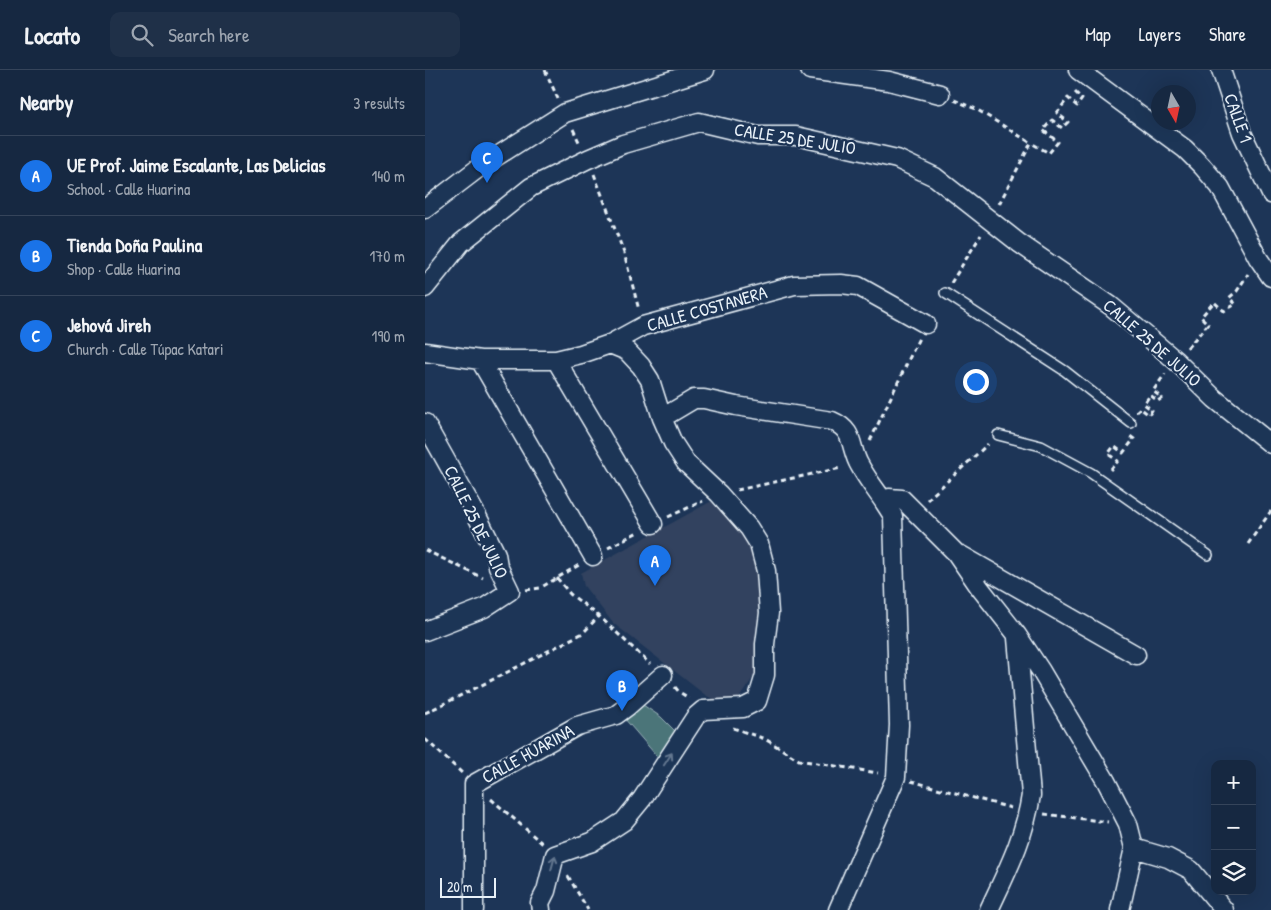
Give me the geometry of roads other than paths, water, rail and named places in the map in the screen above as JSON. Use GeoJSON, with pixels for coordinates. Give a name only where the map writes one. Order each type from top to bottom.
{"type":"FeatureCollection","features":[{"type":"Feature","properties":{"kind":"street"},"geometry":{"type":"LineString","coordinates":[[425,208],[480,167],[565,114],[705,70]]}},
{"type":"Feature","properties":{"kind":"street"},"geometry":{"type":"LineString","coordinates":[[810,70],[889,81],[940,94]]}},
{"type":"Feature","properties":{"kind":"street"},"geometry":{"type":"LineString","coordinates":[[1078,70],[1185,149],[1202,166],[1220,187],[1258,258],[1271,277]]}},
{"type":"Feature","properties":{"kind":"street","name":"CALLE 1"},"geometry":{"type":"LineString","coordinates":[[1221,70],[1243,134],[1270,193]]}},
{"type":"Feature","properties":{"kind":"street","name":"CALLE 25 DE JULIO"},"geometry":{"type":"LineString","coordinates":[[425,288],[461,243],[531,187],[623,144],[699,122],[758,136],[796,136],[897,159],[935,177],[1019,243],[1111,306],[1175,360],[1215,399],[1271,444]]}},
{"type":"Feature","properties":{"kind":"street","name":"CALLE COSTANERA"},"geometry":{"type":"LineString","coordinates":[[425,352],[480,360],[556,360],[610,344],[643,326],[794,285],[841,284],[858,286],[926,324]]}},
{"type":"Feature","properties":{"kind":"street"},"geometry":{"type":"LineString","coordinates":[[541,910],[540,903],[546,891],[555,855],[592,842],[624,822],[642,799],[696,716],[703,710],[743,708],[757,701],[765,675],[765,644],[769,613],[766,571],[759,544],[749,528],[719,494],[686,463],[673,443],[662,418],[650,380],[641,366],[627,351],[610,344]]}},
{"type":"Feature","properties":{"kind":"street"},"geometry":{"type":"LineString","coordinates":[[480,360],[593,556]]}},
{"type":"Feature","properties":{"kind":"street"},"geometry":{"type":"LineString","coordinates":[[556,360],[653,524]]}},
{"type":"Feature","properties":{"kind":"street"},"geometry":{"type":"LineString","coordinates":[[662,418],[694,399],[704,399],[832,421],[842,425],[849,434],[858,464],[893,516],[899,725],[896,776],[838,910]]}},
{"type":"Feature","properties":{"kind":"street","name":"CALLE 25 DE JULIO"},"geometry":{"type":"LineString","coordinates":[[425,423],[477,516],[496,554],[503,577],[510,591],[484,608],[425,631]]}},
{"type":"Feature","properties":{"kind":"street"},"geometry":{"type":"LineString","coordinates":[[884,502],[894,497],[902,499],[957,553],[1041,671],[1106,781],[1128,824],[1134,848],[1120,910]]}},
{"type":"Feature","properties":{"kind":"street"},"geometry":{"type":"LineString","coordinates":[[957,553],[1136,655]]}},
{"type":"Feature","properties":{"kind":"street"},"geometry":{"type":"LineString","coordinates":[[989,910],[1015,855],[1031,795],[1017,635]]}},
{"type":"Feature","properties":{"kind":"street","name":"CALLE HUARINA"},"geometry":{"type":"LineString","coordinates":[[474,910],[474,784],[577,726],[616,715],[663,676]]}},
{"type":"Feature","properties":{"kind":"street"},"geometry":{"type":"LineString","coordinates":[[1134,848],[1169,858],[1191,870],[1224,910]]}},
{"type":"Feature","properties":{"kind":"lane"},"geometry":{"type":"LineString","coordinates":[[945,293],[1065,371],[1131,423]]}},
{"type":"Feature","properties":{"kind":"lane"},"geometry":{"type":"LineString","coordinates":[[998,435],[1041,446],[1091,472],[1208,555]]}},
{"type":"Feature","properties":{"kind":"place","name":"Jehová Jireh"},"geometry":{"type":"Point","coordinates":[487,183]}},
{"type":"Feature","properties":{"kind":"place","name":"UE Prof. Jaime Escalante, Las Delicias"},"geometry":{"type":"Point","coordinates":[655,586]}},
{"type":"Feature","properties":{"kind":"place","name":"Tienda Doña Paulina"},"geometry":{"type":"Point","coordinates":[622,711]}}]}
